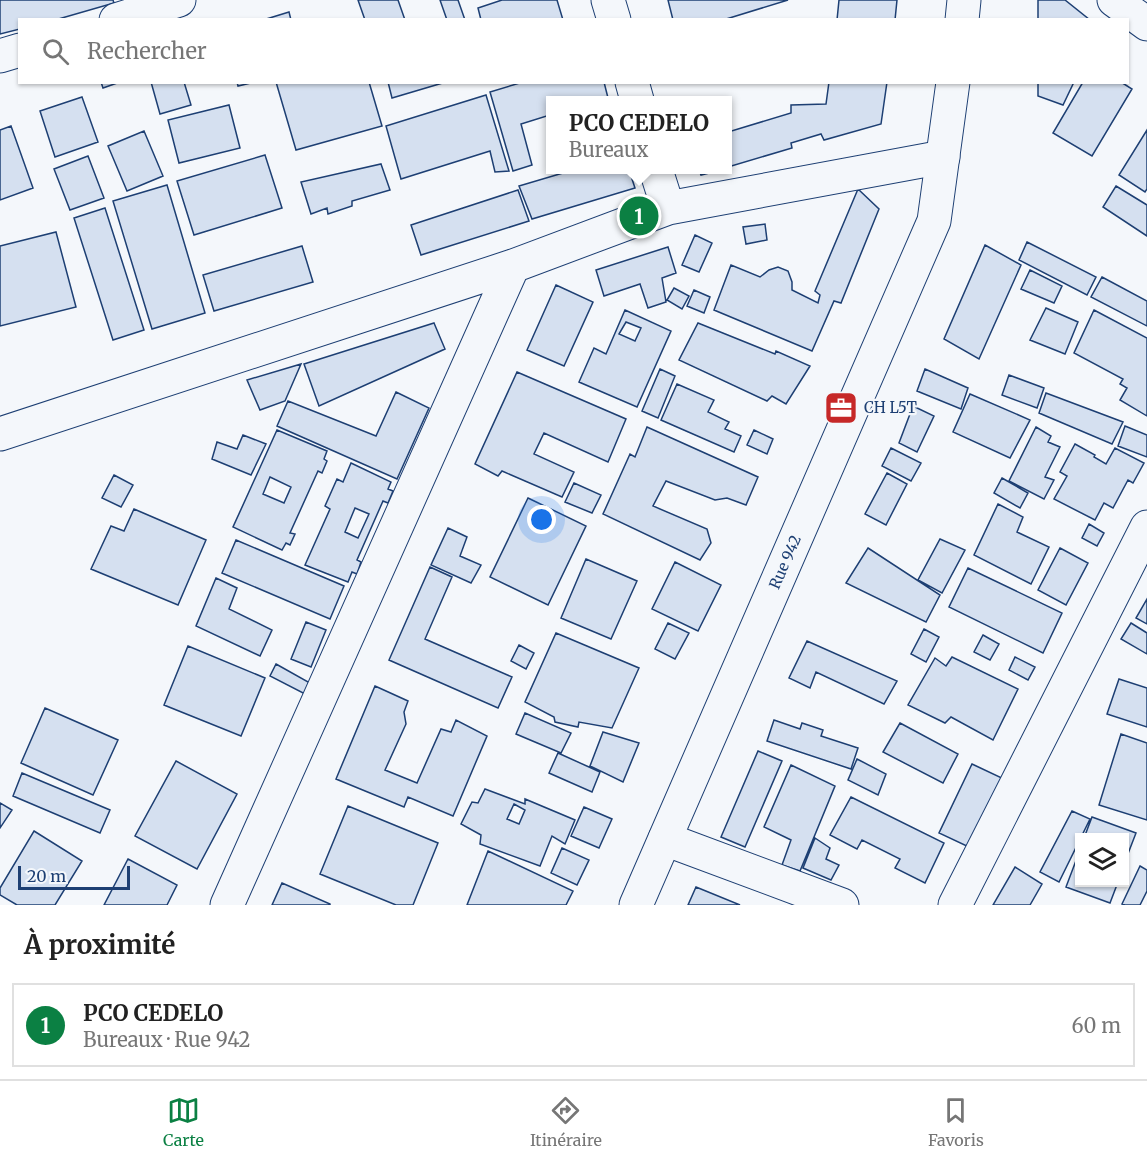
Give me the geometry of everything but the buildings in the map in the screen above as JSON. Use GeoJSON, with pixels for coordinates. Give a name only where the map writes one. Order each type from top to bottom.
{"type":"FeatureCollection","features":[{"type":"Feature","properties":{"kind":"street"},"geometry":{"type":"LineString","coordinates":[[122,18],[179,0]]}},
{"type":"Feature","properties":{"kind":"street"},"geometry":{"type":"LineString","coordinates":[[608,0],[613,18]]}},
{"type":"Feature","properties":{"kind":"street"},"geometry":{"type":"LineString","coordinates":[[962,18],[964,0]]}},
{"type":"Feature","properties":{"kind":"street"},"geometry":{"type":"LineString","coordinates":[[1114,0],[1147,24]]}},
{"type":"Feature","properties":{"kind":"street"},"geometry":{"type":"LineString","coordinates":[[0,56],[18,51]]}},
{"type":"Feature","properties":{"kind":"street","name":"Rue 942"},"geometry":{"type":"LineString","coordinates":[[636,905],[934,221],[953,84]]}},
{"type":"Feature","properties":{"kind":"street"},"geometry":{"type":"LineString","coordinates":[[0,434],[513,266],[668,208],[943,157]]}},
{"type":"Feature","properties":{"kind":"street"},"geometry":{"type":"LineString","coordinates":[[657,174],[668,208]]}},
{"type":"Feature","properties":{"kind":"street"},"geometry":{"type":"LineString","coordinates":[[227,905],[513,266]]}},
{"type":"Feature","properties":{"kind":"street"},"geometry":{"type":"LineString","coordinates":[[955,905],[1147,527]]}},
{"type":"Feature","properties":{"kind":"street"},"geometry":{"type":"LineString","coordinates":[[665,839],[842,905]]}},
{"type":"Feature","properties":{"kind":"place","name":"PCO CEDELO"},"geometry":{"type":"Point","coordinates":[639,216]}},
{"type":"Feature","properties":{"kind":"place","name":"CH L5T"},"geometry":{"type":"Point","coordinates":[841,408]}}]}
